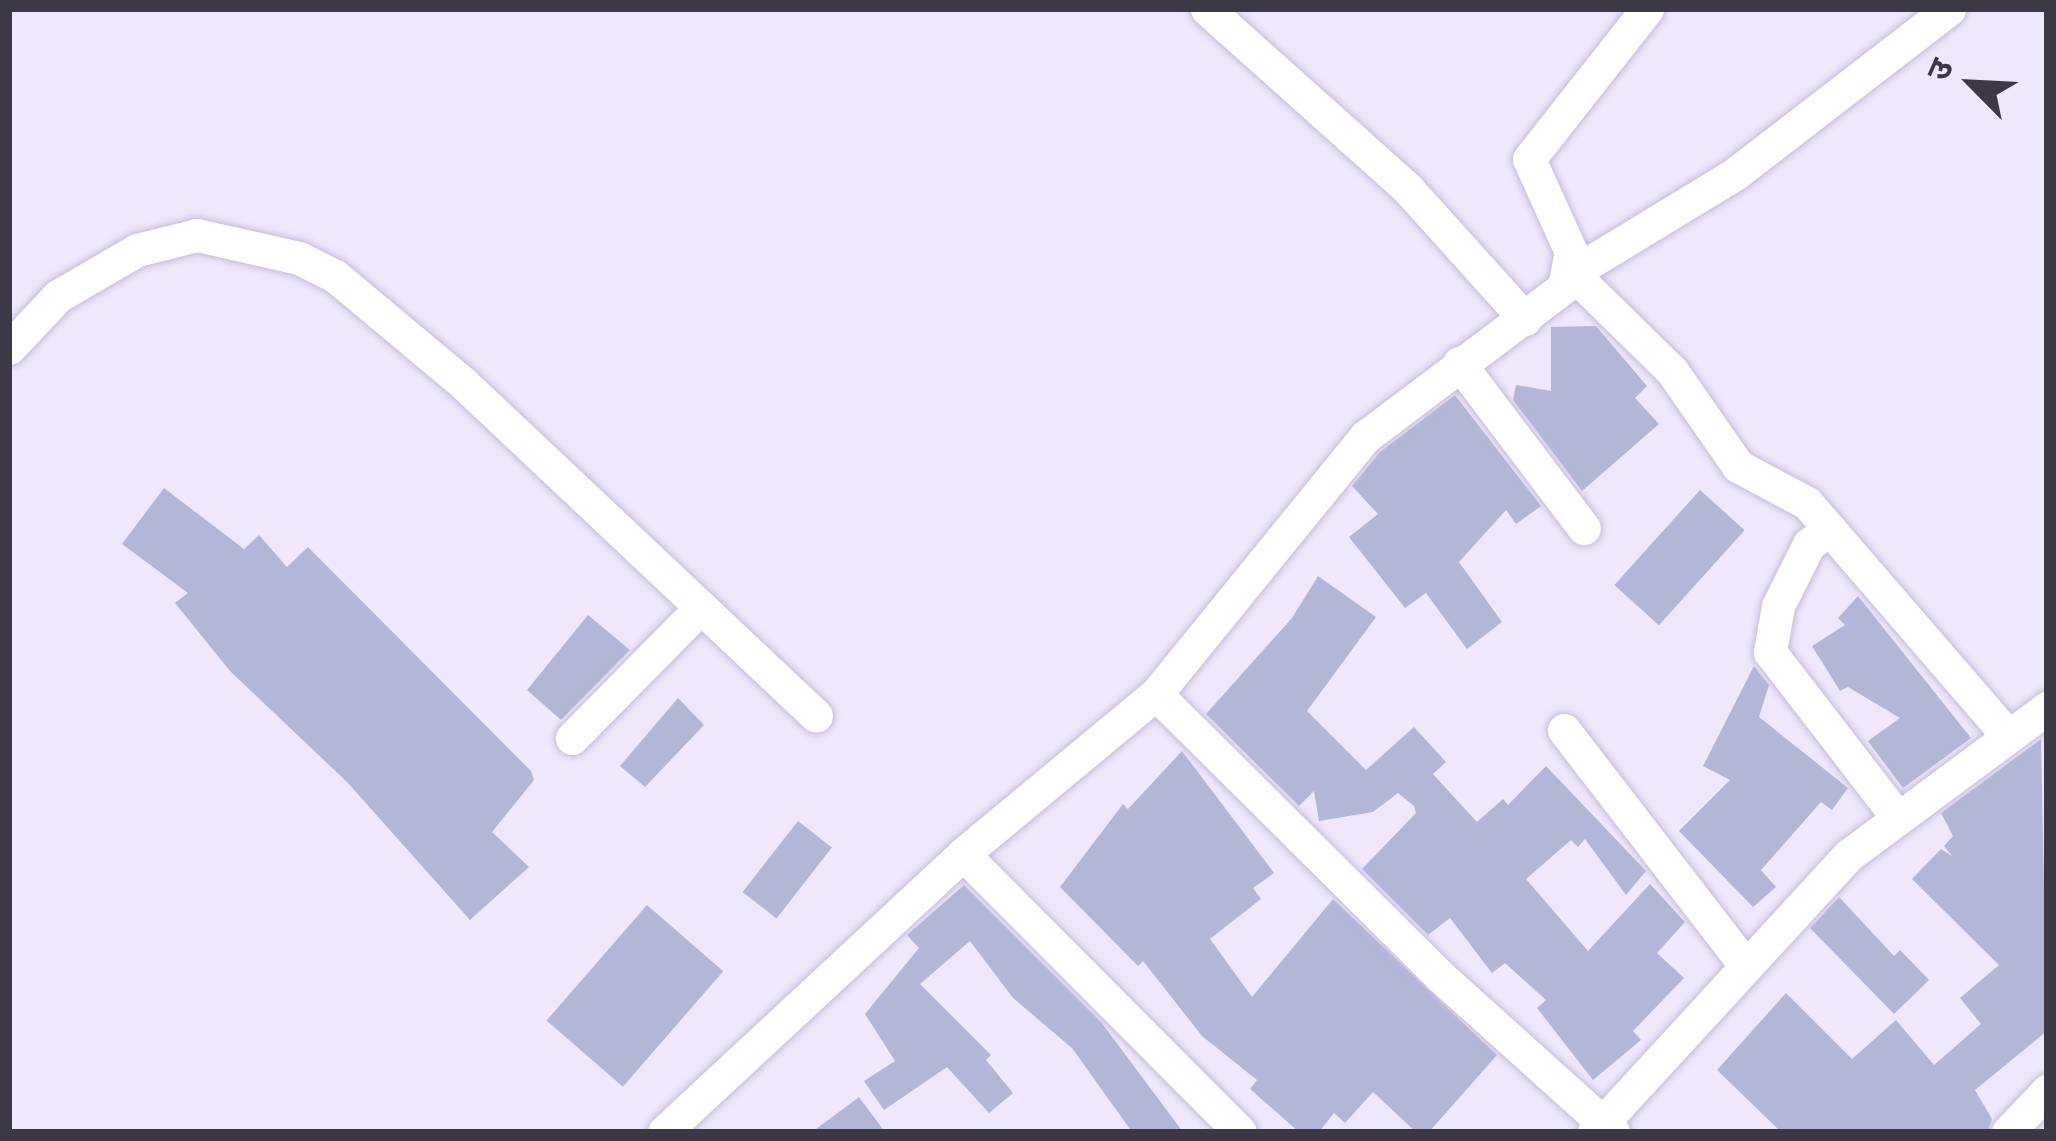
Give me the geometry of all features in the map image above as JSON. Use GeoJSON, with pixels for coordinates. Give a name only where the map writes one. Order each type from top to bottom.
{"type":"FeatureCollection","features":[{"type":"Feature","properties":{"kind":"street"},"geometry":{"type":"LineString","coordinates":[[1208,9],[1408,189],[1525,319]]}},
{"type":"Feature","properties":{"kind":"street"},"geometry":{"type":"LineString","coordinates":[[1647,9],[1528,159],[1571,252],[1572,273],[1672,371],[1738,466],[1807,503],[2008,736]]}},
{"type":"Feature","properties":{"kind":"street"},"geometry":{"type":"LineString","coordinates":[[664,1132],[963,854],[1156,694],[1365,437],[1459,363],[1525,319],[1572,273],[1735,174],[1949,9]]}},
{"type":"Feature","properties":{"kind":"street"},"geometry":{"type":"LineString","coordinates":[[9,348],[58,296],[136,250],[197,235],[299,258],[335,276],[463,383],[817,716]]}},
{"type":"Feature","properties":{"kind":"street"},"geometry":{"type":"LineString","coordinates":[[1459,363],[1584,528]]}},
{"type":"Feature","properties":{"kind":"street"},"geometry":{"type":"LineString","coordinates":[[1830,529],[1809,544],[1778,606],[1770,652],[1897,817]]}},
{"type":"Feature","properties":{"kind":"street"},"geometry":{"type":"LineString","coordinates":[[572,738],[701,607]]}},
{"type":"Feature","properties":{"kind":"street"},"geometry":{"type":"LineString","coordinates":[[1156,694],[1440,976],[1604,1129],[1849,854],[2047,708]]}},
{"type":"Feature","properties":{"kind":"street"},"geometry":{"type":"LineString","coordinates":[[1564,730],[1746,966]]}},
{"type":"Feature","properties":{"kind":"street"},"geometry":{"type":"LineString","coordinates":[[963,854],[1240,1132]]}},
{"type":"Feature","properties":{"kind":"street"},"geometry":{"type":"LineString","coordinates":[[2008,1132],[2047,1091]]}},
{"type":"Feature","properties":{"kind":"building"},"geometry":{"type":"Polygon","coordinates":[[[1596,326],[1647,386],[1635,398],[1659,424],[1582,491],[1513,400],[1516,385],[1551,391],[1551,327],[1596,326]]]}},
{"type":"Feature","properties":{"kind":"building"},"geometry":{"type":"Polygon","coordinates":[[[1455,395],[1541,506],[1516,524],[1506,510],[1459,562],[1502,622],[1467,649],[1426,593],[1405,608],[1349,537],[1378,514],[1352,486],[1380,452],[1455,395]]]}},
{"type":"Feature","properties":{"kind":"building"},"geometry":{"type":"Polygon","coordinates":[[[164,488],[244,549],[259,535],[287,567],[308,547],[531,771],[534,780],[492,832],[529,867],[470,920],[348,783],[230,671],[175,603],[188,593],[122,544],[164,488]]]}},
{"type":"Feature","properties":{"kind":"building"},"geometry":{"type":"Polygon","coordinates":[[[1700,490],[1745,530],[1659,625],[1614,585],[1700,490]]]}},
{"type":"Feature","properties":{"kind":"building"},"geometry":{"type":"Polygon","coordinates":[[[1318,576],[1376,617],[1307,711],[1366,770],[1414,727],[1446,762],[1433,774],[1477,822],[1503,799],[1508,805],[1546,766],[1646,871],[1626,895],[1585,839],[1578,847],[1571,840],[1526,879],[1588,951],[1650,884],[1685,922],[1657,953],[1684,978],[1633,1031],[1641,1040],[1593,1080],[1537,1008],[1546,1000],[1505,963],[1492,973],[1450,918],[1428,935],[1362,869],[1416,813],[1414,806],[1398,793],[1373,812],[1319,821],[1314,791],[1299,806],[1206,714],[1292,618],[1318,576]]]}},
{"type":"Feature","properties":{"kind":"building"},"geometry":{"type":"Polygon","coordinates":[[[1858,596],[1971,738],[1903,788],[1868,741],[1900,718],[1848,687],[1840,691],[1812,646],[1845,625],[1838,618],[1858,596]]]}},
{"type":"Feature","properties":{"kind":"building"},"geometry":{"type":"Polygon","coordinates":[[[588,615],[630,650],[561,720],[527,690],[588,615]]]}},
{"type":"Feature","properties":{"kind":"building"},"geometry":{"type":"Polygon","coordinates":[[[1754,666],[1769,685],[1759,717],[1848,788],[1832,810],[1821,802],[1761,870],[1776,887],[1753,907],[1679,831],[1730,780],[1703,766],[1754,666]]]}},
{"type":"Feature","properties":{"kind":"building"},"geometry":{"type":"Polygon","coordinates":[[[678,698],[704,725],[645,787],[620,766],[678,698]]]}},
{"type":"Feature","properties":{"kind":"building"},"geometry":{"type":"Polygon","coordinates":[[[2041,739],[2047,1031],[1975,1090],[1992,1119],[1988,1132],[1781,1132],[1717,1070],[1786,993],[1852,1059],[1896,1020],[1934,1065],[1981,1024],[1960,998],[1999,965],[1912,879],[1941,849],[1952,856],[1944,846],[1953,836],[1941,813],[2041,739]]]}},
{"type":"Feature","properties":{"kind":"building"},"geometry":{"type":"Polygon","coordinates":[[[1182,751],[1274,873],[1253,888],[1261,899],[1210,939],[1252,997],[1333,899],[1497,1055],[1429,1132],[1416,1132],[1373,1092],[1345,1123],[1334,1113],[1319,1132],[1299,1132],[1250,1089],[1257,1080],[1202,1036],[1143,961],[1138,966],[1060,887],[1123,804],[1128,809],[1182,751]]]}},
{"type":"Feature","properties":{"kind":"building"},"geometry":{"type":"Polygon","coordinates":[[[798,821],[832,847],[776,918],[743,892],[798,821]]]}},
{"type":"Feature","properties":{"kind":"building"},"geometry":{"type":"Polygon","coordinates":[[[964,885],[1101,1022],[1183,1132],[1132,1132],[1072,1048],[1013,998],[970,941],[920,984],[991,1055],[986,1060],[1013,1093],[989,1113],[947,1067],[884,1110],[864,1081],[895,1061],[865,1014],[919,948],[907,935],[964,885]]]}},
{"type":"Feature","properties":{"kind":"building"},"geometry":{"type":"Polygon","coordinates":[[[1839,897],[1894,956],[1900,950],[1929,980],[1894,1014],[1810,928],[1839,897]]]}},
{"type":"Feature","properties":{"kind":"building"},"geometry":{"type":"Polygon","coordinates":[[[647,905],[723,971],[623,1087],[547,1020],[647,905]]]}},
{"type":"Feature","properties":{"kind":"building"},"geometry":{"type":"Polygon","coordinates":[[[859,1097],[885,1132],[812,1132],[859,1097]]]}}]}
